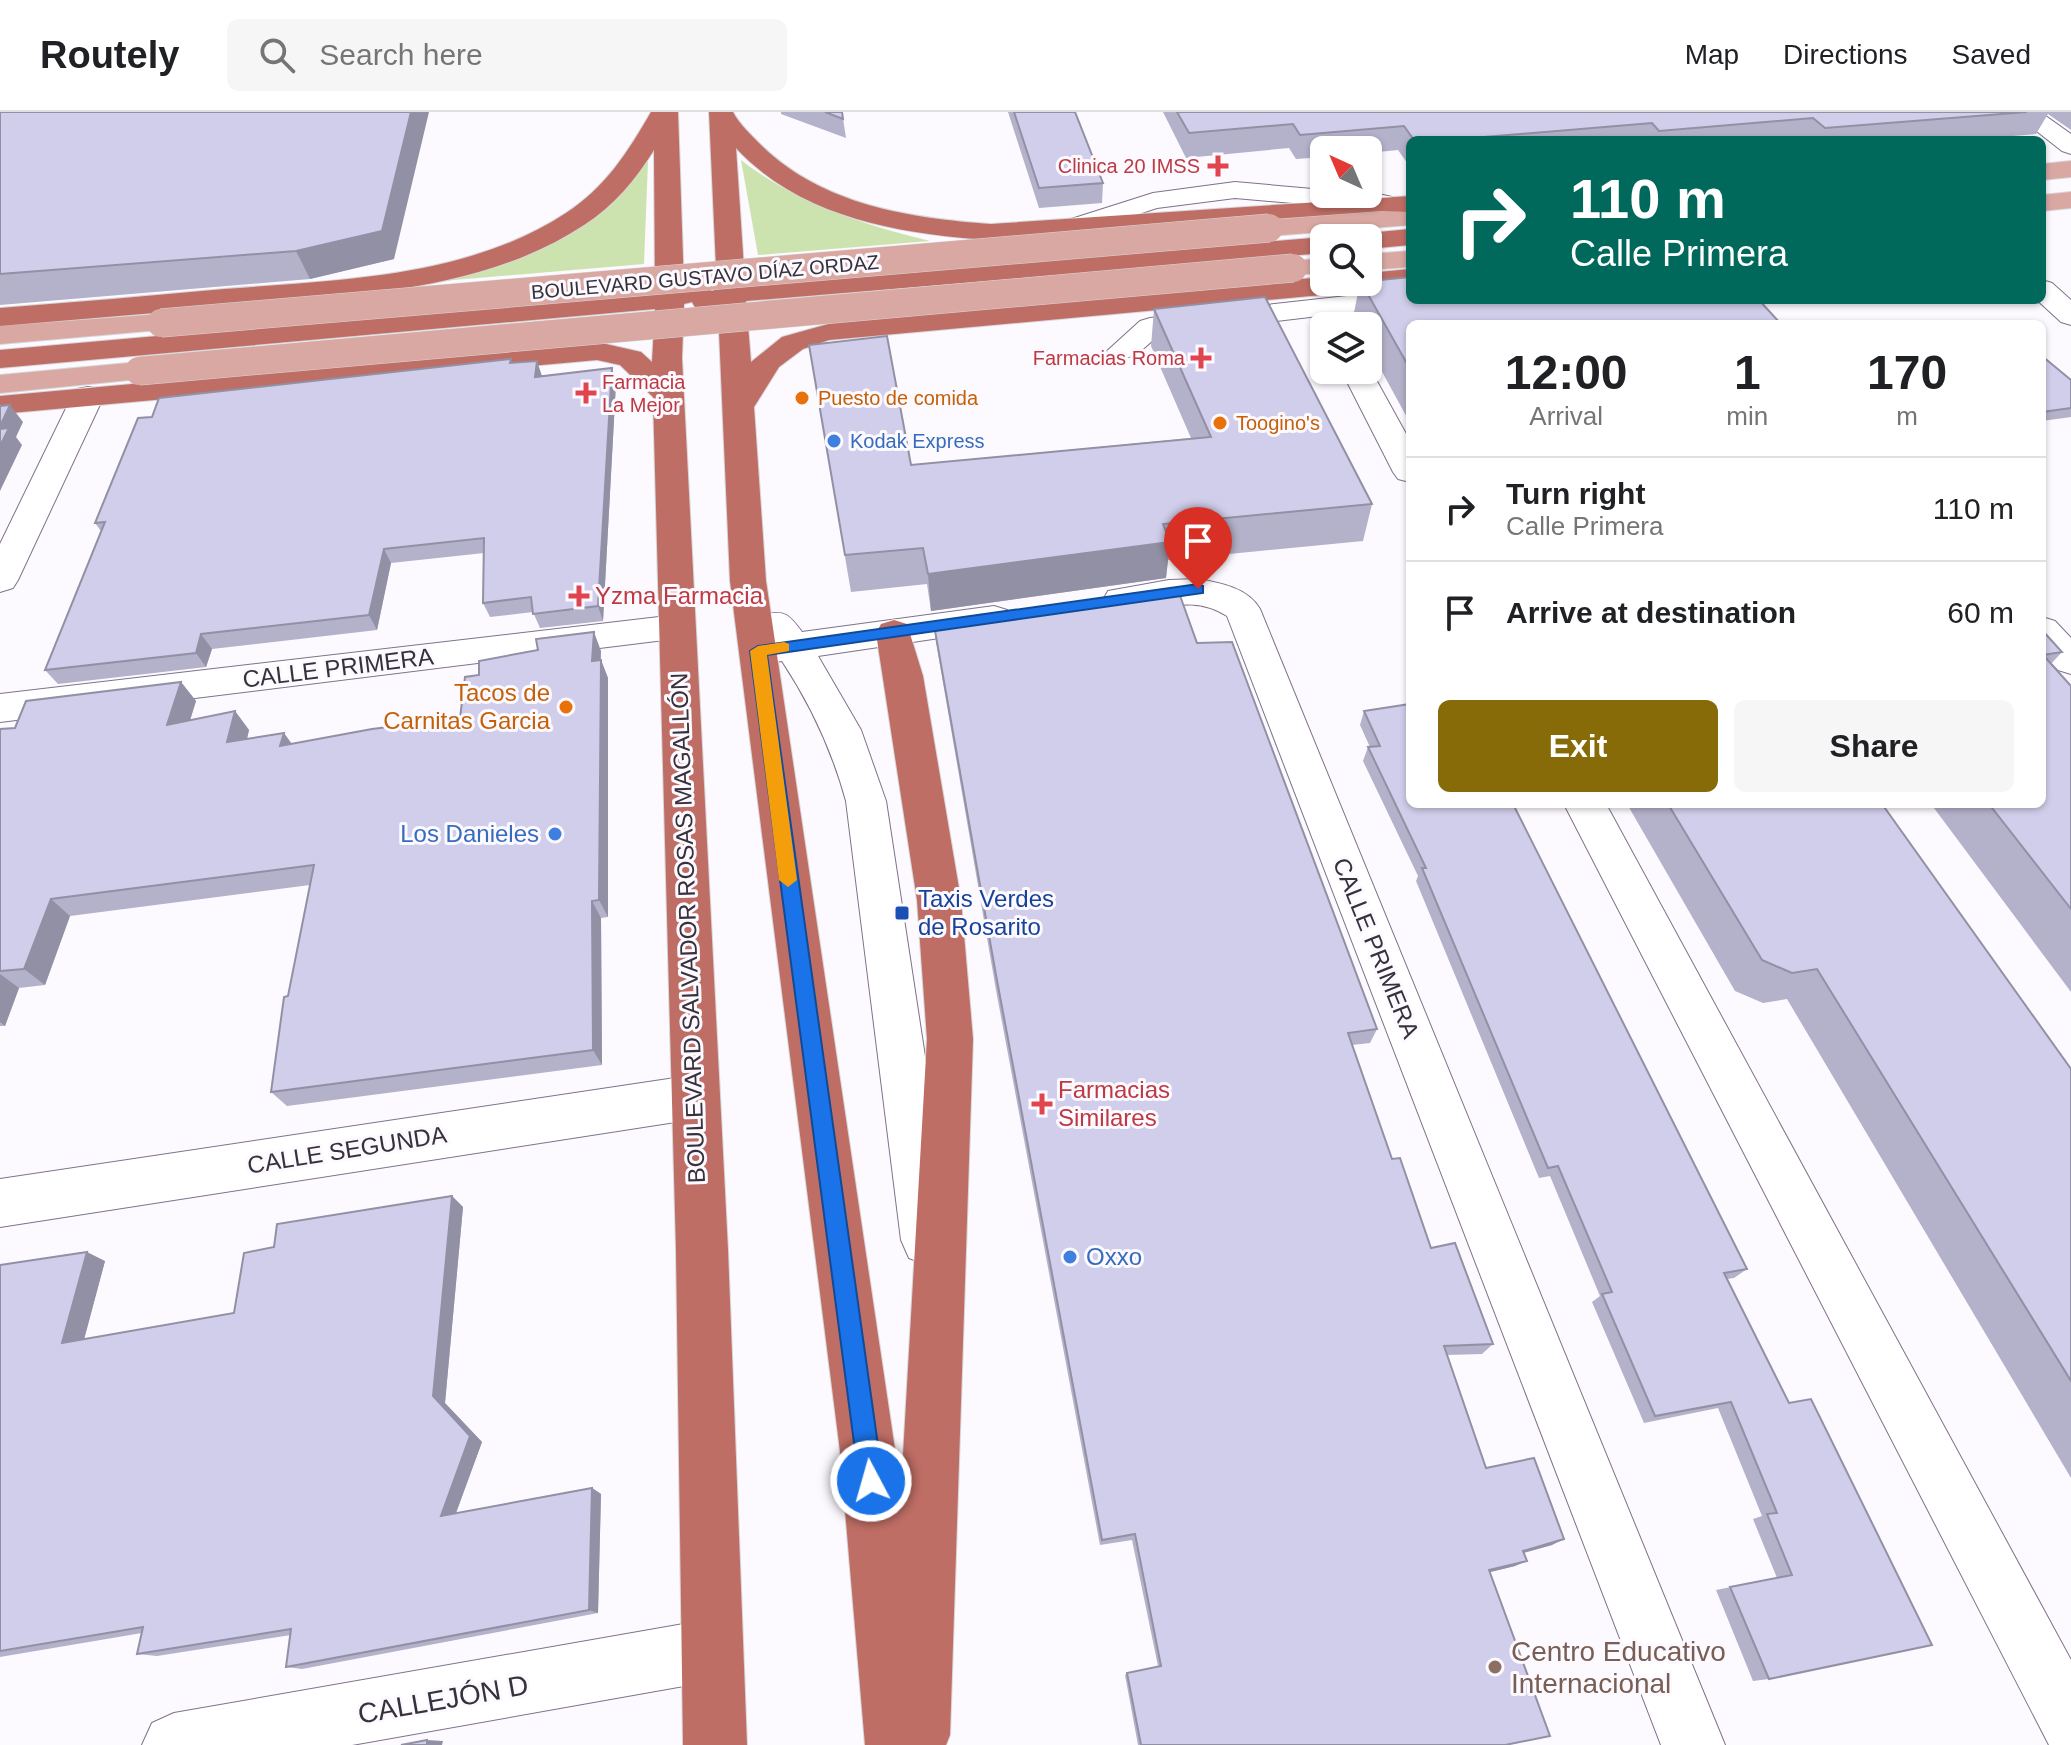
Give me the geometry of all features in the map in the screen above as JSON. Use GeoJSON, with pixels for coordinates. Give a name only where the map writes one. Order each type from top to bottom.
{"type":"FeatureCollection","features":[{"type":"Feature","properties":{"kind":"highway","name":"BOULEVARD SALVADOR ROSAS MAGALLÓN"},"geometry":{"type":"LineString","coordinates":[[664,112],[670,299],[668,394],[695,1097],[715,1745]]}},
{"type":"Feature","properties":{"kind":"highway"},"geometry":{"type":"LineString","coordinates":[[0,317],[360,287],[428,275],[488,258],[571,220],[611,189],[638,157],[664,112]]}},
{"type":"Feature","properties":{"kind":"highway"},"geometry":{"type":"LineString","coordinates":[[721,114],[766,164],[808,192],[873,218],[930,228],[991,232],[1397,204]]}},
{"type":"Feature","properties":{"kind":"highway"},"geometry":{"type":"LineString","coordinates":[[721,114],[748,581],[775,649],[868,1451],[897,1745]]}},
{"type":"Feature","properties":{"kind":"highway"},"geometry":{"type":"LineString","coordinates":[[1382,240],[1406,237]]}},
{"type":"Feature","properties":{"kind":"highway"},"geometry":{"type":"LineString","coordinates":[[667,348],[676,326],[687,314],[700,304],[731,294],[1310,246]]}},
{"type":"Feature","properties":{"kind":"highway"},"geometry":{"type":"LineString","coordinates":[[0,359],[670,299],[705,289],[716,280],[729,249]]}},
{"type":"Feature","properties":{"kind":"highway"},"geometry":{"type":"LineString","coordinates":[[738,407],[750,382],[767,359],[783,346],[808,335],[859,326],[1406,278]]}},
{"type":"Feature","properties":{"kind":"highway"},"geometry":{"type":"LineString","coordinates":[[0,405],[597,351],[630,358],[668,394]]}},
{"type":"Feature","properties":{"kind":"highway"},"geometry":{"type":"LineString","coordinates":[[894,633],[904,676],[939,900],[949,1023],[918,1745]]}},
{"type":"Feature","properties":{"kind":"main road"},"geometry":{"type":"LineString","coordinates":[[2046,172],[2071,169]]}},
{"type":"Feature","properties":{"kind":"main road"},"geometry":{"type":"LineString","coordinates":[[2046,203],[2071,200]]}},
{"type":"Feature","properties":{"kind":"main road","name":"BOULEVARD GUSTAVO DÍAZ ORDAZ"},"geometry":{"type":"LineString","coordinates":[[0,335],[1406,217]]}},
{"type":"Feature","properties":{"kind":"main road"},"geometry":{"type":"LineString","coordinates":[[1382,261],[1406,259]]}},
{"type":"Feature","properties":{"kind":"main road","name":"BOULEVARD GUSTAVO DÍAZ ORDAZ"},"geometry":{"type":"LineString","coordinates":[[0,384],[1310,267]]}},
{"type":"Feature","properties":{"kind":"street"},"geometry":{"type":"LineString","coordinates":[[2024,112],[2071,146]]}},
{"type":"Feature","properties":{"kind":"street"},"geometry":{"type":"LineString","coordinates":[[2046,293],[2071,316]]}},
{"type":"Feature","properties":{"kind":"street"},"geometry":{"type":"LineString","coordinates":[[1350,312],[1406,299]]}},
{"type":"Feature","properties":{"kind":"street"},"geometry":{"type":"LineString","coordinates":[[1122,351],[1150,327],[1310,318]]}},
{"type":"Feature","properties":{"kind":"street"},"geometry":{"type":"LineString","coordinates":[[1363,384],[1406,464]]}},
{"type":"Feature","properties":{"kind":"street"},"geometry":{"type":"LineString","coordinates":[[0,580],[88,396]]}},
{"type":"Feature","properties":{"kind":"street","name":"CALLE PRIMERA"},"geometry":{"type":"LineString","coordinates":[[1092,605],[1198,589],[1224,595],[1242,609],[1693,1745]]}},
{"type":"Feature","properties":{"kind":"street"},"geometry":{"type":"LineString","coordinates":[[775,649],[1031,613]]}},
{"type":"Feature","properties":{"kind":"street","name":"CALLE PRIMERA"},"geometry":{"type":"LineString","coordinates":[[0,708],[676,628]]}},
{"type":"Feature","properties":{"kind":"street"},"geometry":{"type":"LineString","coordinates":[[2046,634],[2071,661]]}},
{"type":"Feature","properties":{"kind":"street"},"geometry":{"type":"LineString","coordinates":[[775,649],[843,729],[863,789],[938,1318]]}},
{"type":"Feature","properties":{"kind":"street"},"geometry":{"type":"LineString","coordinates":[[1587,808],[2071,1723]]}},
{"type":"Feature","properties":{"kind":"street","name":"CALLE SEGUNDA"},"geometry":{"type":"LineString","coordinates":[[0,1203],[695,1097]]}},
{"type":"Feature","properties":{"kind":"street","name":"CALLEJÓN D"},"geometry":{"type":"LineString","coordinates":[[174,1745],[712,1650]]}},
{"type":"Feature","properties":{"kind":"green space"},"geometry":{"type":"Polygon","coordinates":[[[741,160],[784,189],[831,211],[930,241],[758,255],[741,160]]]}},
{"type":"Feature","properties":{"kind":"green space"},"geometry":{"type":"Polygon","coordinates":[[[648,161],[644,264],[430,282],[621,194],[648,161]]]}},
{"type":"Feature","properties":{"kind":"building"},"geometry":{"type":"Polygon","coordinates":[[[0,112],[411,112],[382,231],[296,251],[0,274],[0,112]]]}},
{"type":"Feature","properties":{"kind":"building"},"geometry":{"type":"Polygon","coordinates":[[[825,112],[842,112],[843,119],[825,112]]]}},
{"type":"Feature","properties":{"kind":"building"},"geometry":{"type":"Polygon","coordinates":[[[1014,112],[1075,112],[1103,183],[1039,188],[1014,112]]]}},
{"type":"Feature","properties":{"kind":"building"},"geometry":{"type":"Polygon","coordinates":[[[1177,112],[2027,112],[1825,128],[1813,118],[1659,131],[1652,123],[1496,136],[1411,136],[1404,126],[1300,135],[1293,124],[1189,133],[1177,112]]]}},
{"type":"Feature","properties":{"kind":"building"},"geometry":{"type":"Polygon","coordinates":[[[1406,277],[1406,304],[1763,304],[1777,320],[1406,320],[1406,362],[1382,319],[1382,312],[1378,312],[1369,296],[1382,296],[1382,280],[1406,277]]]}},
{"type":"Feature","properties":{"kind":"building"},"geometry":{"type":"Polygon","coordinates":[[[1265,297],[1372,504],[1163,524],[1170,542],[928,574],[923,548],[845,555],[809,345],[887,336],[911,465],[1211,437],[1154,309],[1265,297]]]}},
{"type":"Feature","properties":{"kind":"building"},"geometry":{"type":"Polygon","coordinates":[[[511,359],[510,363],[537,361],[535,377],[612,368],[598,606],[533,614],[531,597],[483,603],[484,538],[384,549],[369,615],[201,634],[196,653],[45,670],[105,522],[95,523],[138,418],[152,417],[159,398],[511,359]]]}},
{"type":"Feature","properties":{"kind":"building"},"geometry":{"type":"Polygon","coordinates":[[[2046,359],[2071,380],[2071,408],[2046,411],[2046,359]]]}},
{"type":"Feature","properties":{"kind":"building"},"geometry":{"type":"Polygon","coordinates":[[[10,405],[0,426],[0,406],[10,405]]]}},
{"type":"Feature","properties":{"kind":"building"},"geometry":{"type":"Polygon","coordinates":[[[9,428],[0,446],[0,429],[9,428]]]}},
{"type":"Feature","properties":{"kind":"building"},"geometry":{"type":"Polygon","coordinates":[[[1178,590],[1197,643],[1232,642],[1377,1029],[1348,1033],[1392,1159],[1400,1158],[1431,1248],[1455,1243],[1493,1344],[1444,1346],[1486,1468],[1534,1458],[1564,1539],[1523,1551],[1527,1561],[1489,1570],[1550,1736],[1505,1745],[1141,1745],[1127,1673],[1161,1666],[1135,1534],[1102,1540],[934,625],[1178,590]]]}},
{"type":"Feature","properties":{"kind":"building"},"geometry":{"type":"Polygon","coordinates":[[[594,632],[592,661],[601,660],[599,900],[592,901],[593,1050],[271,1092],[284,997],[288,996],[314,865],[51,899],[24,969],[0,971],[0,729],[15,728],[26,701],[181,682],[167,725],[235,711],[227,742],[284,733],[280,746],[372,729],[460,718],[465,677],[479,675],[479,661],[538,650],[536,639],[594,632]]]}},
{"type":"Feature","properties":{"kind":"building"},"geometry":{"type":"Polygon","coordinates":[[[2046,634],[2062,652],[2046,655],[2046,634]]]}},
{"type":"Feature","properties":{"kind":"building"},"geometry":{"type":"Polygon","coordinates":[[[2046,658],[2071,686],[2071,909],[1992,808],[2046,808],[2046,658]]]}},
{"type":"Feature","properties":{"kind":"building"},"geometry":{"type":"Polygon","coordinates":[[[1406,705],[1406,808],[1515,808],[1747,1269],[1724,1273],[1789,1403],[1811,1399],[1932,1645],[1769,1679],[1730,1587],[1792,1575],[1767,1514],[1777,1513],[1731,1402],[1655,1416],[1602,1294],[1612,1292],[1558,1166],[1548,1168],[1422,868],[1426,868],[1368,747],[1380,746],[1364,711],[1406,705]]]}},
{"type":"Feature","properties":{"kind":"building"},"geometry":{"type":"Polygon","coordinates":[[[1670,808],[1885,808],[2071,1069],[2071,1381],[1817,969],[1792,973],[1762,960],[1670,808]]]}},
{"type":"Feature","properties":{"kind":"building"},"geometry":{"type":"Polygon","coordinates":[[[452,1196],[433,1396],[470,1436],[441,1516],[592,1488],[589,1610],[286,1667],[291,1629],[137,1654],[143,1627],[0,1651],[0,1265],[87,1252],[62,1343],[234,1313],[244,1253],[274,1247],[277,1224],[452,1196]]]}},
{"type":"Feature","properties":{"kind":"building"},"geometry":{"type":"Polygon","coordinates":[[[427,1740],[427,1745],[401,1745],[427,1740]]]}},
{"type":"Feature","properties":{"kind":"slow traffic"},"geometry":{"type":"LineString","coordinates":[[784,648],[758,651],[788,880]]}},
{"type":"Feature","properties":{"kind":"place","name":"Clinica 20 IMSS"},"geometry":{"type":"Point","coordinates":[1218,166]}},
{"type":"Feature","properties":{"kind":"place","name":"Farmacias Roma"},"geometry":{"type":"Point","coordinates":[1201,358]}},
{"type":"Feature","properties":{"kind":"place","name":"Farmacia La Mejor"},"geometry":{"type":"Point","coordinates":[586,393]}},
{"type":"Feature","properties":{"kind":"place","name":"Puesto de comida"},"geometry":{"type":"Point","coordinates":[802,398]}},
{"type":"Feature","properties":{"kind":"place","name":"Toogino's"},"geometry":{"type":"Point","coordinates":[1220,423]}},
{"type":"Feature","properties":{"kind":"place","name":"Kodak Express"},"geometry":{"type":"Point","coordinates":[834,441]}},
{"type":"Feature","properties":{"kind":"place","name":"Yzma Farmacia"},"geometry":{"type":"Point","coordinates":[579,596]}},
{"type":"Feature","properties":{"kind":"place","name":"Tacos de Carnitas Garcia"},"geometry":{"type":"Point","coordinates":[566,707]}},
{"type":"Feature","properties":{"kind":"place","name":"Los Danieles"},"geometry":{"type":"Point","coordinates":[555,834]}},
{"type":"Feature","properties":{"kind":"place","name":"Taxis Verdes de Rosarito"},"geometry":{"type":"Point","coordinates":[902,913]}},
{"type":"Feature","properties":{"kind":"place","name":"Farmacias Similares"},"geometry":{"type":"Point","coordinates":[1042,1104]}},
{"type":"Feature","properties":{"kind":"place","name":"Oxxo"},"geometry":{"type":"Point","coordinates":[1070,1257]}},
{"type":"Feature","properties":{"kind":"place","name":"Centro Educativo Internacional"},"geometry":{"type":"Point","coordinates":[1495,1667]}},
{"type":"Feature","properties":{"kind":"route"},"geometry":{"type":"LineString","coordinates":[[871,1481],[758,651],[1198,589]]}}]}
